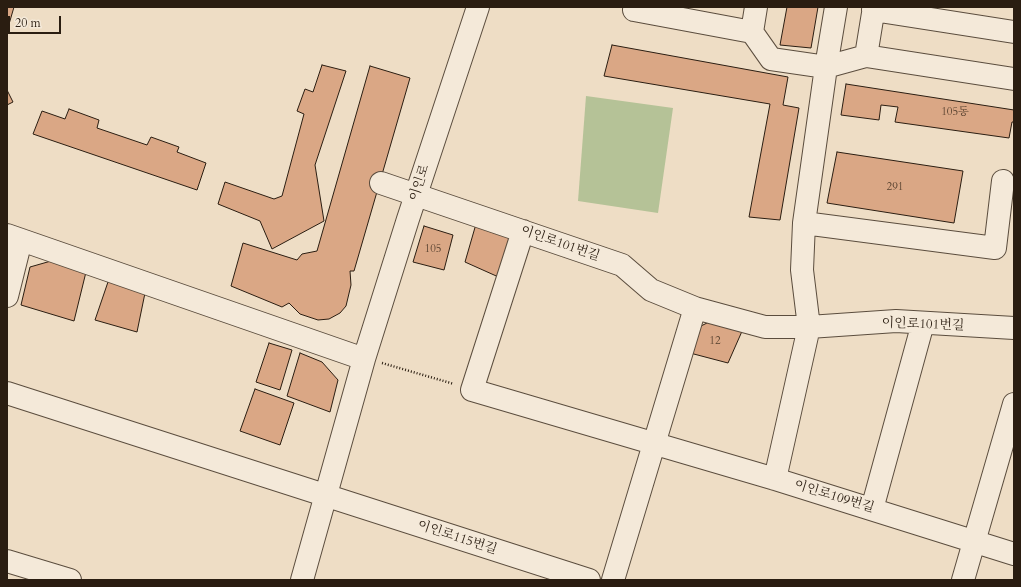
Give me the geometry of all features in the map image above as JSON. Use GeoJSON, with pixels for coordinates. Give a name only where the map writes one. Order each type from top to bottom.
{"type":"FeatureCollection","features":[{"type":"Feature","properties":{"kind":"street","name":"이인로"},"geometry":{"type":"LineString","coordinates":[[302,580],[326,496],[370,360],[416,195],[478,7]]}},
{"type":"Feature","properties":{"kind":"street"},"geometry":{"type":"LineString","coordinates":[[635,7],[634,10],[752,32]]}},
{"type":"Feature","properties":{"kind":"street"},"geometry":{"type":"LineString","coordinates":[[756,7],[752,32],[771,59],[826,67],[870,43],[1014,79]]}},
{"type":"Feature","properties":{"kind":"street"},"geometry":{"type":"LineString","coordinates":[[775,479],[809,327],[802,270],[804,223],[836,7]]}},
{"type":"Feature","properties":{"kind":"street"},"geometry":{"type":"LineString","coordinates":[[870,43],[873,8],[1014,32]]}},
{"type":"Feature","properties":{"kind":"street"},"geometry":{"type":"LineString","coordinates":[[804,223],[994,248],[1003,181]]}},
{"type":"Feature","properties":{"kind":"street","name":"이인로101번길"},"geometry":{"type":"LineString","coordinates":[[381,183],[622,265],[651,290],[695,308],[765,327],[809,327],[896,322],[1014,328]]}},
{"type":"Feature","properties":{"kind":"street"},"geometry":{"type":"LineString","coordinates":[[472,389],[523,231]]}},
{"type":"Feature","properties":{"kind":"street"},"geometry":{"type":"LineString","coordinates":[[7,296],[14,238],[370,360]]}},
{"type":"Feature","properties":{"kind":"street"},"geometry":{"type":"LineString","coordinates":[[613,580],[695,308]]}},
{"type":"Feature","properties":{"kind":"street"},"geometry":{"type":"LineString","coordinates":[[872,508],[923,323]]}},
{"type":"Feature","properties":{"kind":"street","name":"이인로109번길"},"geometry":{"type":"LineString","coordinates":[[472,389],[872,508],[1014,554]]}},
{"type":"Feature","properties":{"kind":"street","name":"이인로115번길"},"geometry":{"type":"LineString","coordinates":[[7,393],[589,580]]}},
{"type":"Feature","properties":{"kind":"street"},"geometry":{"type":"LineString","coordinates":[[963,580],[1014,404]]}},
{"type":"Feature","properties":{"kind":"street"},"geometry":{"type":"LineString","coordinates":[[7,561],[70,580]]}},
{"type":"Feature","properties":{"kind":"path"},"geometry":{"type":"LineString","coordinates":[[370,360],[472,389]]}},
{"type":"Feature","properties":{"kind":"green space"},"geometry":{"type":"Polygon","coordinates":[[[586,96],[673,108],[658,213],[578,201],[586,96]]]}},
{"type":"Feature","properties":{"kind":"building"},"geometry":{"type":"Polygon","coordinates":[[[7,7],[14,7],[7,31],[7,7]]]}},
{"type":"Feature","properties":{"kind":"building"},"geometry":{"type":"Polygon","coordinates":[[[787,7],[818,7],[811,48],[780,45],[787,7]]]}},
{"type":"Feature","properties":{"kind":"building"},"geometry":{"type":"Polygon","coordinates":[[[612,45],[788,77],[783,105],[799,108],[780,220],[749,217],[770,104],[604,76],[612,45]]]}},
{"type":"Feature","properties":{"kind":"building"},"geometry":{"type":"Polygon","coordinates":[[[322,65],[346,71],[315,165],[324,221],[272,249],[260,221],[218,204],[225,182],[274,199],[282,196],[304,114],[297,111],[305,89],[313,92],[322,65]]]}},
{"type":"Feature","properties":{"kind":"building"},"geometry":{"type":"Polygon","coordinates":[[[370,66],[410,78],[354,271],[350,271],[351,285],[346,306],[340,313],[329,319],[318,320],[300,314],[289,303],[282,307],[231,286],[243,243],[297,260],[302,254],[317,251],[370,66]]]}},
{"type":"Feature","properties":{"kind":"building"},"geometry":{"type":"Polygon","coordinates":[[[846,84],[1014,110],[1014,122],[1012,122],[1009,138],[895,122],[898,107],[881,105],[879,120],[841,115],[846,84]]]}},
{"type":"Feature","properties":{"kind":"building"},"geometry":{"type":"Polygon","coordinates":[[[7,90],[13,102],[7,105],[7,90]]]}},
{"type":"Feature","properties":{"kind":"building"},"geometry":{"type":"Polygon","coordinates":[[[69,109],[99,120],[97,128],[147,145],[151,137],[179,147],[177,152],[206,163],[197,190],[33,134],[42,111],[65,119],[69,109]]]}},
{"type":"Feature","properties":{"kind":"building"},"geometry":{"type":"Polygon","coordinates":[[[837,152],[963,171],[954,223],[827,203],[837,152]]]}},
{"type":"Feature","properties":{"kind":"building"},"geometry":{"type":"Polygon","coordinates":[[[476,224],[515,237],[503,279],[465,262],[476,224]]]}},
{"type":"Feature","properties":{"kind":"building"},"geometry":{"type":"Polygon","coordinates":[[[424,226],[453,235],[444,270],[413,262],[424,226]]]}},
{"type":"Feature","properties":{"kind":"building"},"geometry":{"type":"Polygon","coordinates":[[[51,261],[86,272],[74,321],[21,305],[30,267],[51,261]]]}},
{"type":"Feature","properties":{"kind":"building"},"geometry":{"type":"Polygon","coordinates":[[[109,279],[145,293],[137,332],[95,320],[109,279]]]}},
{"type":"Feature","properties":{"kind":"building"},"geometry":{"type":"Polygon","coordinates":[[[709,322],[743,329],[728,363],[690,353],[697,328],[709,322]]]}},
{"type":"Feature","properties":{"kind":"building"},"geometry":{"type":"Polygon","coordinates":[[[269,343],[292,350],[280,390],[256,382],[269,343]]]}},
{"type":"Feature","properties":{"kind":"building"},"geometry":{"type":"Polygon","coordinates":[[[300,353],[322,362],[338,380],[330,412],[287,396],[300,353]]]}},
{"type":"Feature","properties":{"kind":"building"},"geometry":{"type":"Polygon","coordinates":[[[255,389],[294,403],[280,445],[240,431],[255,389]]]}}]}
